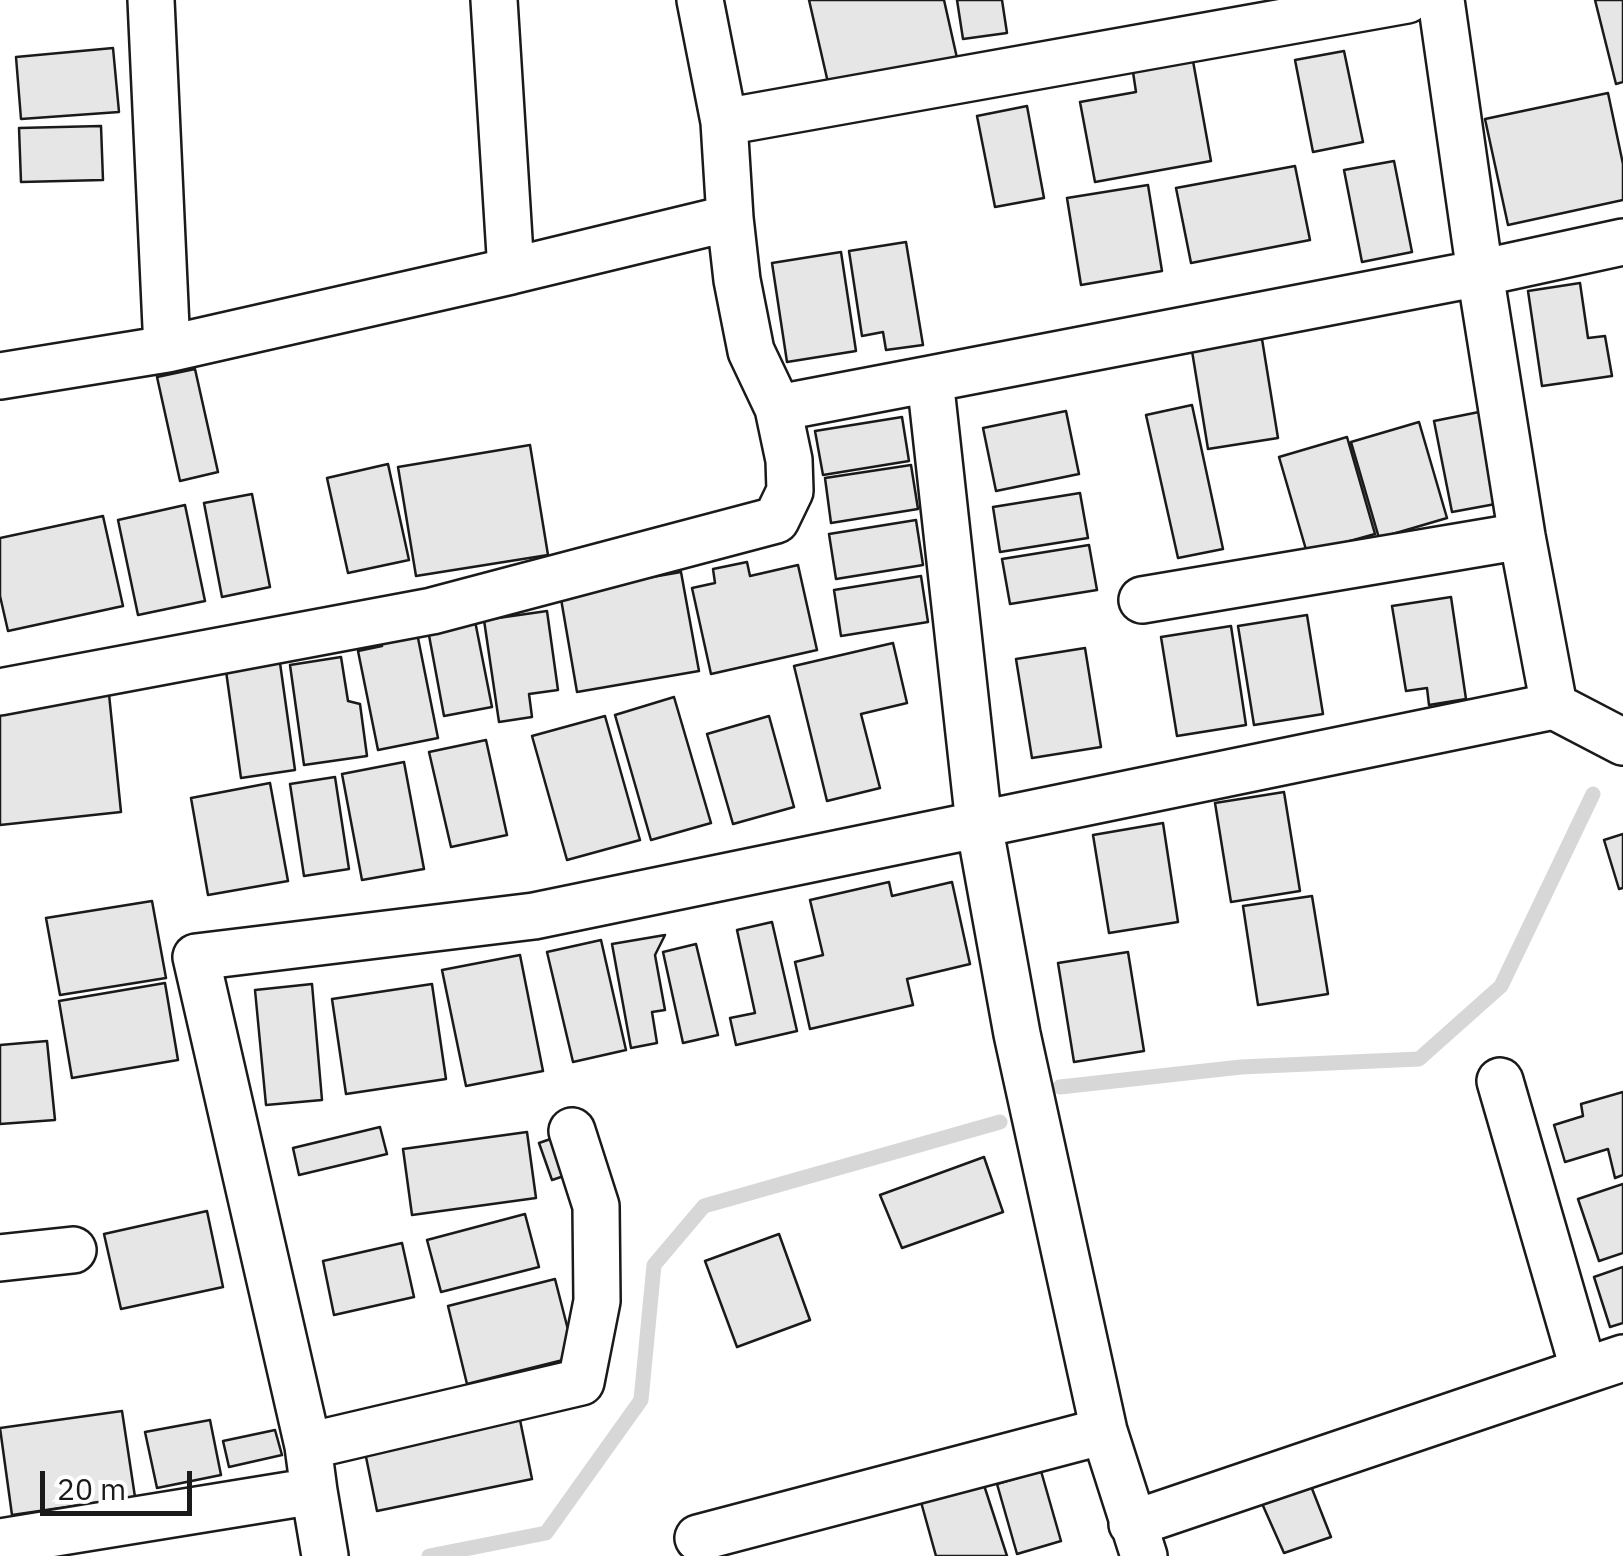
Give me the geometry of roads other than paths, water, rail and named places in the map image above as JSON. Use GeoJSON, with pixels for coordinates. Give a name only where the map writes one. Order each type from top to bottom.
{"type":"FeatureCollection","features":[{"type":"Feature","properties":{"kind":"street"},"geometry":{"type":"LineString","coordinates":[[152,0],[166,349]]}},
{"type":"Feature","properties":{"kind":"street"},"geometry":{"type":"LineString","coordinates":[[494,0],[511,271]]}},
{"type":"Feature","properties":{"kind":"street"},"geometry":{"type":"LineString","coordinates":[[0,692],[432,611],[776,520],[790,491],[789,460],[778,408],[751,351],[736,280],[724,122],[700,0]]}},
{"type":"Feature","properties":{"kind":"street"},"geometry":{"type":"LineString","coordinates":[[724,122],[1407,0]]}},
{"type":"Feature","properties":{"kind":"street"},"geometry":{"type":"LineString","coordinates":[[1441,0],[1480,274],[1554,706]]}},
{"type":"Feature","properties":{"kind":"street"},"geometry":{"type":"LineString","coordinates":[[0,376],[166,349],[730,218]]}},
{"type":"Feature","properties":{"kind":"street"},"geometry":{"type":"LineString","coordinates":[[778,408],[1480,274],[1623,242]]}},
{"type":"Feature","properties":{"kind":"street"},"geometry":{"type":"LineString","coordinates":[[930,379],[979,824],[1017,1034],[1104,1430],[1138,1540],[1604,1364],[1500,1081]]}},
{"type":"Feature","properties":{"kind":"street"},"geometry":{"type":"LineString","coordinates":[[1142,600],[1522,536]]}},
{"type":"Feature","properties":{"kind":"street"},"geometry":{"type":"LineString","coordinates":[[324,1556],[308,1446],[196,958],[534,916],[1554,706],[1623,742]]}},
{"type":"Feature","properties":{"kind":"street"},"geometry":{"type":"LineString","coordinates":[[308,1446],[581,1382],[597,1300],[596,1206],[572,1131]]}},
{"type":"Feature","properties":{"kind":"street"},"geometry":{"type":"LineString","coordinates":[[0,1258],[73,1250]]}},
{"type":"Feature","properties":{"kind":"street"},"geometry":{"type":"LineString","coordinates":[[698,1538],[1104,1430]]}},
{"type":"Feature","properties":{"kind":"street"},"geometry":{"type":"LineString","coordinates":[[0,1542],[314,1491]]}},
{"type":"Feature","properties":{"kind":"waterway"},"geometry":{"type":"LineString","coordinates":[[1060,1087],[1241,1067],[1419,1059],[1501,986],[1593,794]]}},
{"type":"Feature","properties":{"kind":"waterway"},"geometry":{"type":"LineString","coordinates":[[429,1556],[546,1533],[641,1400],[654,1265],[704,1206],[1000,1122]]}}]}
